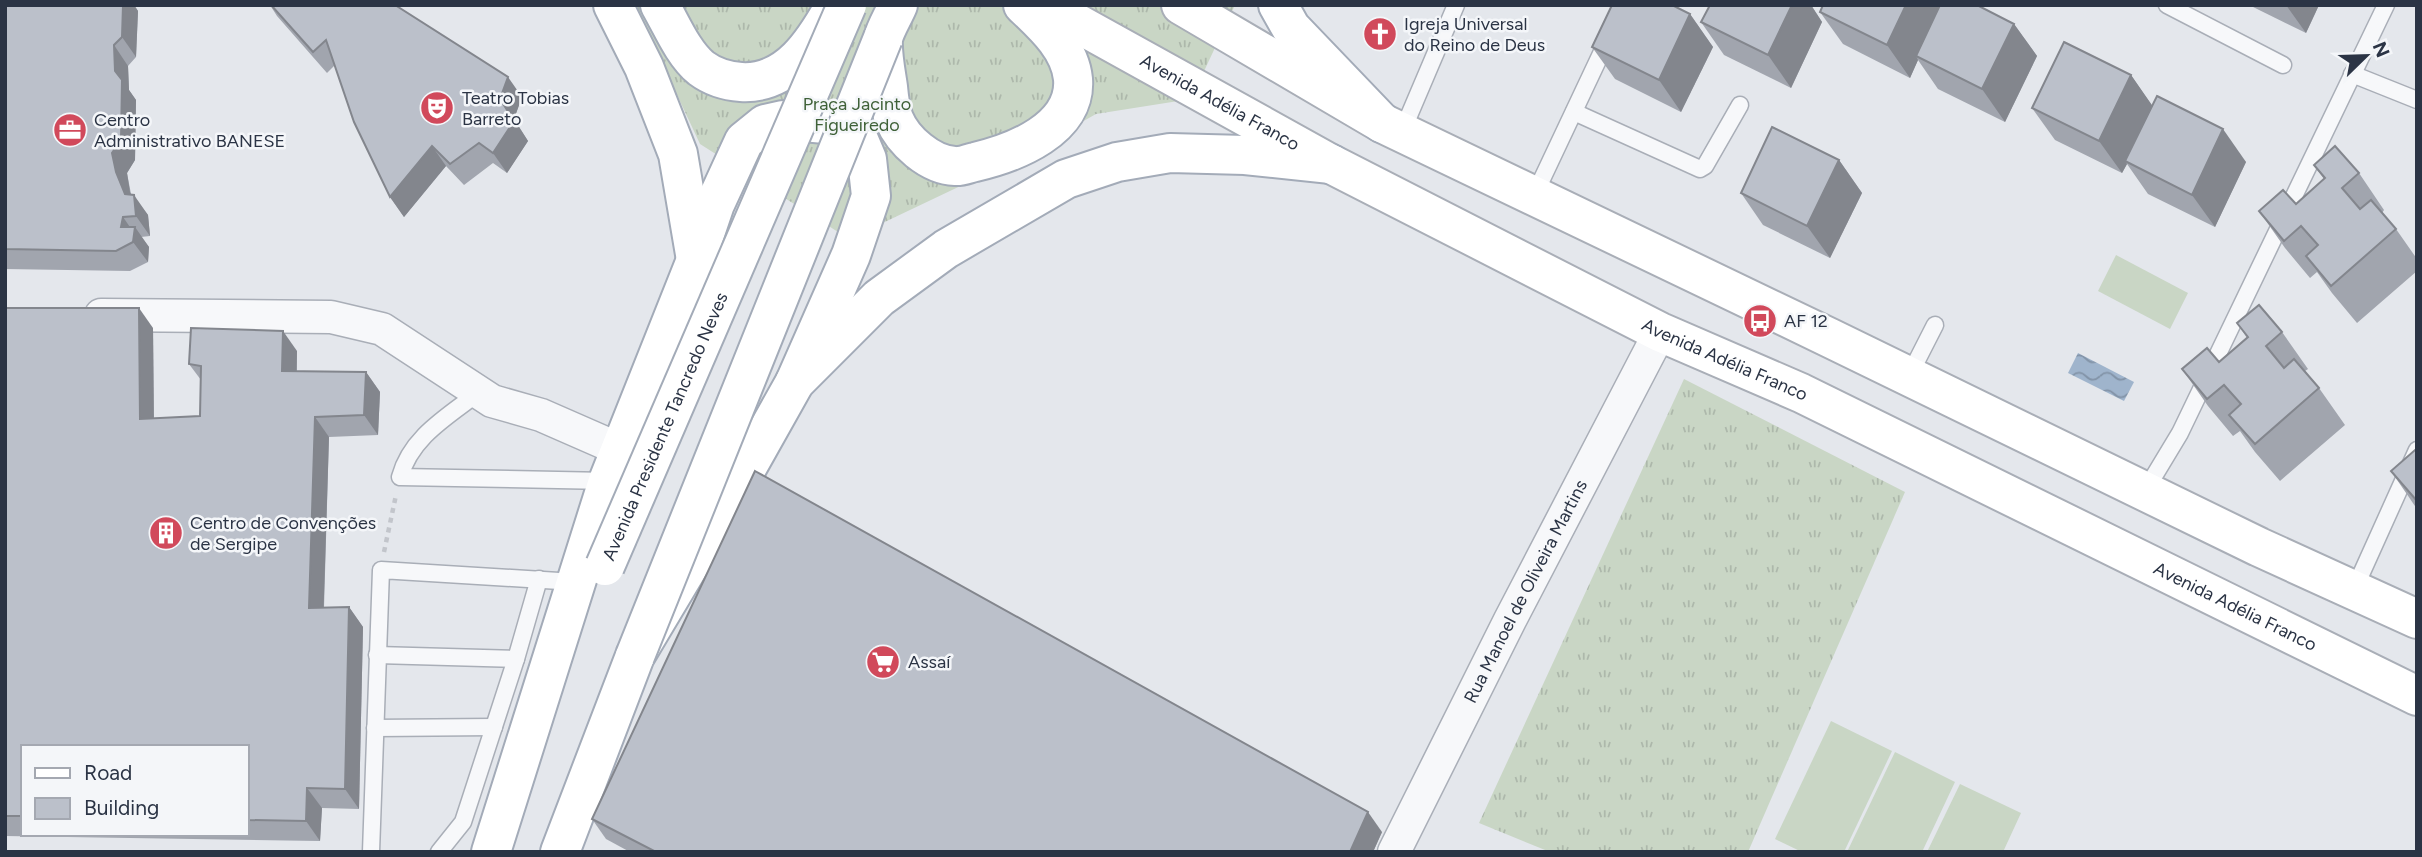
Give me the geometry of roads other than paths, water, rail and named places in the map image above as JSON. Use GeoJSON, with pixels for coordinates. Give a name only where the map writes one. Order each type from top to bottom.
{"type":"FeatureCollection","features":[{"type":"Feature","properties":{"kind":"main road"},"geometry":{"type":"LineString","coordinates":[[613,5],[644,67],[678,153],[696,260]]}},
{"type":"Feature","properties":{"kind":"main road"},"geometry":{"type":"LineString","coordinates":[[660,5],[699,66],[715,77],[751,83],[767,80],[795,61],[818,37],[835,5]]}},
{"type":"Feature","properties":{"kind":"main road","name":"Avenida Presidente Tancredo Neves"},"geometry":{"type":"LineString","coordinates":[[491,852],[573,576],[847,5]]}},
{"type":"Feature","properties":{"kind":"main road"},"geometry":{"type":"LineString","coordinates":[[891,22],[888,90],[894,120],[920,152],[936,162],[955,166],[1014,151],[1030,143],[1057,122],[1067,108],[1072,94],[1073,78],[1062,49],[1046,25],[1023,5]]}},
{"type":"Feature","properties":{"kind":"main road","name":"Avenida Adélia Franco"},"geometry":{"type":"LineString","coordinates":[[1044,5],[1331,164],[1660,332],[1801,393],[2417,696]]}},
{"type":"Feature","properties":{"kind":"main road"},"geometry":{"type":"LineString","coordinates":[[1181,5],[1392,128],[2417,619]]}},
{"type":"Feature","properties":{"kind":"main road"},"geometry":{"type":"LineString","coordinates":[[1278,5],[1291,28],[1392,128]]}},
{"type":"Feature","properties":{"kind":"main road"},"geometry":{"type":"LineString","coordinates":[[560,852],[635,656],[891,22]]}},
{"type":"Feature","properties":{"kind":"main road"},"geometry":{"type":"LineString","coordinates":[[573,576],[696,260],[715,204],[744,141],[765,124],[783,120],[825,124],[859,140],[867,159],[871,196],[851,255],[795,382],[635,656]]}},
{"type":"Feature","properties":{"kind":"main road"},"geometry":{"type":"LineString","coordinates":[[795,382],[879,298],[946,249],[1066,179],[1117,162],[1170,153],[1245,155],[1331,164]]}},
{"type":"Feature","properties":{"kind":"street"},"geometry":{"type":"LineString","coordinates":[[71,315],[331,317],[382,329],[478,393],[492,401],[541,415],[614,465]]}},
{"type":"Feature","properties":{"kind":"street","name":"Rua Manoel de Oliveira Martins"},"geometry":{"type":"LineString","coordinates":[[1394,852],[1510,620],[1660,332]]}},
{"type":"Feature","properties":{"kind":"lane"},"geometry":{"type":"LineString","coordinates":[[1392,128],[1456,5]]}},
{"type":"Feature","properties":{"kind":"lane"},"geometry":{"type":"LineString","coordinates":[[1534,196],[1623,5]]}},
{"type":"Feature","properties":{"kind":"lane"},"geometry":{"type":"LineString","coordinates":[[2166,5],[2283,65]]}},
{"type":"Feature","properties":{"kind":"lane"},"geometry":{"type":"LineString","coordinates":[[2145,491],[2180,433],[2386,5]]}},
{"type":"Feature","properties":{"kind":"lane"},"geometry":{"type":"LineString","coordinates":[[2351,74],[2417,100]]}},
{"type":"Feature","properties":{"kind":"lane"},"geometry":{"type":"LineString","coordinates":[[1574,112],[1700,169],[1705,166],[1740,105]]}},
{"type":"Feature","properties":{"kind":"lane"},"geometry":{"type":"LineString","coordinates":[[1909,376],[1935,324]]}},
{"type":"Feature","properties":{"kind":"lane"},"geometry":{"type":"LineString","coordinates":[[478,393],[430,429],[412,449],[400,477],[614,465]]}},
{"type":"Feature","properties":{"kind":"lane"},"geometry":{"type":"LineString","coordinates":[[2354,590],[2417,450]]}},
{"type":"Feature","properties":{"kind":"lane"},"geometry":{"type":"LineString","coordinates":[[371,852],[380,570],[573,576]]}},
{"type":"Feature","properties":{"kind":"lane"},"geometry":{"type":"LineString","coordinates":[[439,852],[463,822],[516,659],[573,576]]}},
{"type":"Feature","properties":{"kind":"lane"},"geometry":{"type":"LineString","coordinates":[[377,655],[516,659]]}},
{"type":"Feature","properties":{"kind":"lane"},"geometry":{"type":"LineString","coordinates":[[375,728],[494,727]]}},
{"type":"Feature","properties":{"kind":"water"},"geometry":{"type":"Polygon","coordinates":[[[2078,353],[2134,382],[2124,401],[2068,373],[2078,353]]]}},
{"type":"Feature","properties":{"kind":"place","name":"Igreja Universal do Reino de Deus"},"geometry":{"type":"Point","coordinates":[1380,34]}},
{"type":"Feature","properties":{"kind":"place","name":"Teatro Tobias Barreto"},"geometry":{"type":"Point","coordinates":[437,108]}},
{"type":"Feature","properties":{"kind":"place","name":"Centro Administrativo BANESE"},"geometry":{"type":"Point","coordinates":[70,130]}},
{"type":"Feature","properties":{"kind":"place","name":"AF 12"},"geometry":{"type":"Point","coordinates":[1760,321]}},
{"type":"Feature","properties":{"kind":"place","name":"Centro de Convenções de Sergipe"},"geometry":{"type":"Point","coordinates":[166,533]}},
{"type":"Feature","properties":{"kind":"place","name":"Assaí"},"geometry":{"type":"Point","coordinates":[883,662]}},
{"type":"Feature","properties":{"kind":"park label","name":"Praça Jacinto Figueiredo"},"geometry":{"type":"Point","coordinates":[857,114]}}]}
